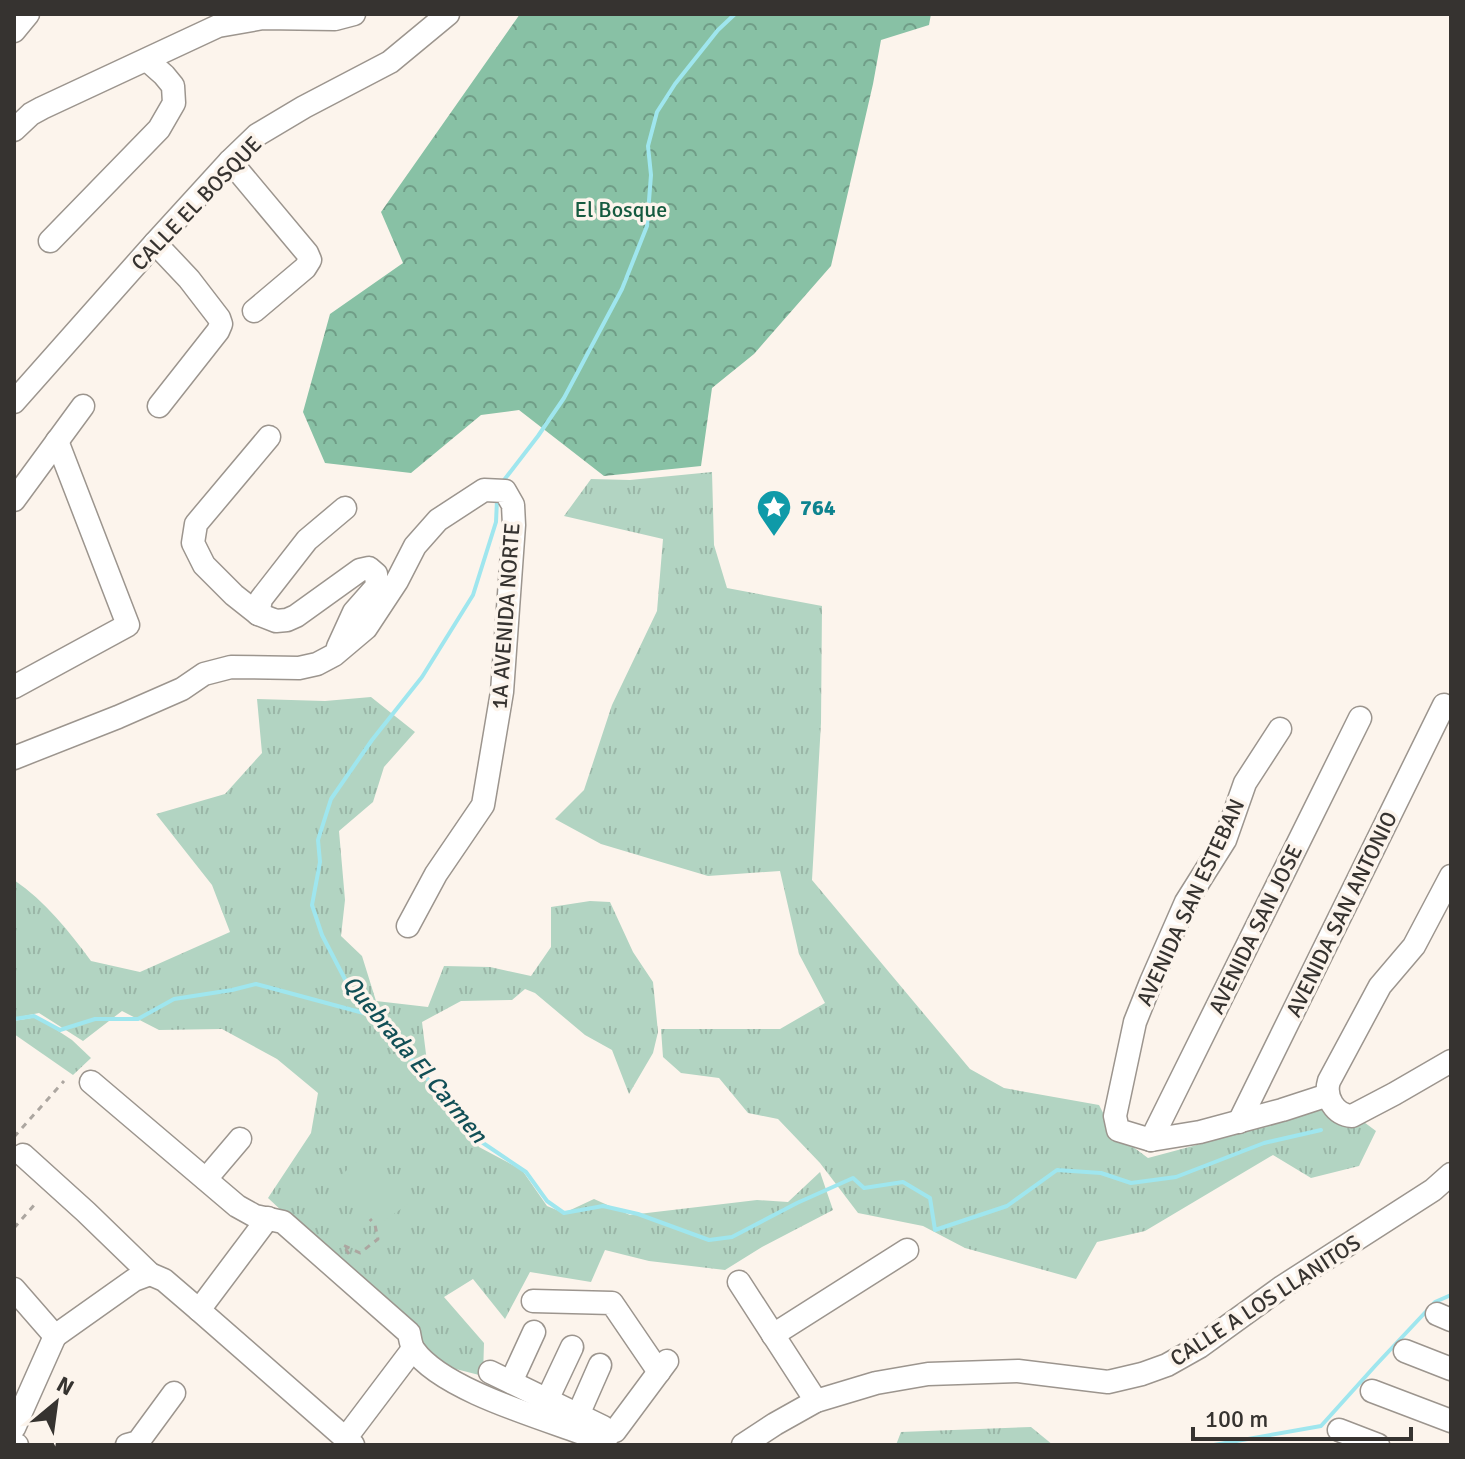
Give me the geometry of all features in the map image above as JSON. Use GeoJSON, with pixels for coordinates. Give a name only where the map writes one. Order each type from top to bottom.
{"type":"FeatureCollection","features":[{"type":"Feature","properties":{"kind":"street"},"geometry":{"type":"LineString","coordinates":[[14,31],[28,14]]}},
{"type":"Feature","properties":{"kind":"street"},"geometry":{"type":"LineString","coordinates":[[14,130],[31,114],[218,26],[263,18],[335,19],[354,14]]}},
{"type":"Feature","properties":{"kind":"street","name":"CALLE EL BOSQUE"},"geometry":{"type":"LineString","coordinates":[[14,402],[155,243],[257,135],[390,62],[448,14]]}},
{"type":"Feature","properties":{"kind":"street"},"geometry":{"type":"LineString","coordinates":[[50,241],[159,129],[174,103],[173,86],[147,60]]}},
{"type":"Feature","properties":{"kind":"street"},"geometry":{"type":"LineString","coordinates":[[230,161],[310,260],[305,268],[254,311]]}},
{"type":"Feature","properties":{"kind":"street"},"geometry":{"type":"LineString","coordinates":[[155,243],[189,279],[221,324],[159,406]]}},
{"type":"Feature","properties":{"kind":"street"},"geometry":{"type":"LineString","coordinates":[[14,500],[83,406]]}},
{"type":"Feature","properties":{"kind":"street"},"geometry":{"type":"LineString","coordinates":[[269,437],[196,524],[193,543],[204,565],[234,595],[258,614],[276,621],[296,616],[360,570],[369,568],[376,574],[377,586],[354,612],[334,655]]}},
{"type":"Feature","properties":{"kind":"street"},"geometry":{"type":"LineString","coordinates":[[14,687],[128,625],[57,441]]}},
{"type":"Feature","properties":{"kind":"street","name":"1A AVENIDA NORTE"},"geometry":{"type":"LineString","coordinates":[[14,758],[182,689],[204,674],[231,667],[299,668],[317,664],[334,655],[366,628],[397,581],[415,546],[438,520],[494,491],[513,505],[514,525],[502,692],[483,805],[436,874],[408,926]]}},
{"type":"Feature","properties":{"kind":"street"},"geometry":{"type":"LineString","coordinates":[[258,614],[261,599],[307,540],[345,508]]}},
{"type":"Feature","properties":{"kind":"street","name":"AVENIDA SAN ANTONIO"},"geometry":{"type":"LineString","coordinates":[[1239,1122],[1444,705]]}},
{"type":"Feature","properties":{"kind":"street","name":"AVENIDA SAN JOSE"},"geometry":{"type":"LineString","coordinates":[[1151,1140],[1360,718]]}},
{"type":"Feature","properties":{"kind":"street","name":"AVENIDA SAN ESTEBAN"},"geometry":{"type":"LineString","coordinates":[[1151,1140],[1118,1130],[1115,1116],[1135,1022],[1186,902],[1225,840],[1245,783],[1280,729]]}},
{"type":"Feature","properties":{"kind":"street"},"geometry":{"type":"LineString","coordinates":[[1451,876],[1414,946],[1373,998],[1335,1069],[1327,1088],[1328,1095],[1338,1112],[1352,1116],[1451,1061]]}},
{"type":"Feature","properties":{"kind":"street"},"geometry":{"type":"LineString","coordinates":[[91,1082],[237,1206],[255,1216],[283,1222],[409,1333],[413,1349],[436,1372],[476,1394],[593,1437],[608,1434],[663,1366],[612,1303],[533,1301]]}},
{"type":"Feature","properties":{"kind":"street"},"geometry":{"type":"LineString","coordinates":[[1151,1140],[1200,1132],[1328,1095]]}},
{"type":"Feature","properties":{"kind":"street"},"geometry":{"type":"LineString","coordinates":[[206,1179],[240,1139]]}},
{"type":"Feature","properties":{"kind":"street"},"geometry":{"type":"LineString","coordinates":[[18,1146],[150,1274],[164,1280],[349,1442],[413,1349]]}},
{"type":"Feature","properties":{"kind":"street","name":"CALLE A LOS LLANITOS"},"geometry":{"type":"LineString","coordinates":[[743,1445],[816,1401],[876,1383],[928,1374],[1018,1371],[1108,1382],[1167,1365],[1199,1347],[1282,1287],[1433,1190],[1451,1174]]}},
{"type":"Feature","properties":{"kind":"street"},"geometry":{"type":"LineString","coordinates":[[199,1310],[268,1218]]}},
{"type":"Feature","properties":{"kind":"street"},"geometry":{"type":"LineString","coordinates":[[773,1335],[907,1250]]}},
{"type":"Feature","properties":{"kind":"street"},"geometry":{"type":"LineString","coordinates":[[14,1428],[55,1336],[134,1280],[150,1274]]}},
{"type":"Feature","properties":{"kind":"street"},"geometry":{"type":"LineString","coordinates":[[739,1282],[816,1401]]}},
{"type":"Feature","properties":{"kind":"street"},"geometry":{"type":"LineString","coordinates":[[14,1289],[55,1336]]}},
{"type":"Feature","properties":{"kind":"street"},"geometry":{"type":"LineString","coordinates":[[511,1382],[534,1332]]}},
{"type":"Feature","properties":{"kind":"street"},"geometry":{"type":"LineString","coordinates":[[547,1400],[572,1347]]}},
{"type":"Feature","properties":{"kind":"street"},"geometry":{"type":"LineString","coordinates":[[1405,1351],[1451,1369]]}},
{"type":"Feature","properties":{"kind":"street"},"geometry":{"type":"LineString","coordinates":[[578,1415],[600,1365]]}},
{"type":"Feature","properties":{"kind":"street"},"geometry":{"type":"LineString","coordinates":[[490,1372],[578,1415],[608,1434]]}},
{"type":"Feature","properties":{"kind":"street"},"geometry":{"type":"LineString","coordinates":[[1372,1391],[1451,1421]]}},
{"type":"Feature","properties":{"kind":"street"},"geometry":{"type":"LineString","coordinates":[[127,1445],[138,1442],[174,1393]]}},
{"type":"Feature","properties":{"kind":"street"},"geometry":{"type":"LineString","coordinates":[[1339,1430],[1378,1445]]}},
{"type":"Feature","properties":{"kind":"path"},"geometry":{"type":"LineString","coordinates":[[18,1146],[64,1081]]}},
{"type":"Feature","properties":{"kind":"path"},"geometry":{"type":"LineString","coordinates":[[14,1228],[35,1204]]}},
{"type":"Feature","properties":{"kind":"path"},"geometry":{"type":"LineString","coordinates":[[350,1255],[343,1245],[360,1253],[378,1239],[375,1225],[370,1219]]}},
{"type":"Feature","properties":{"kind":"green space","name":"El Bosque"},"geometry":{"type":"Polygon","coordinates":[[[520,14],[931,14],[929,25],[881,40],[831,266],[754,354],[712,388],[701,466],[604,476],[519,410],[481,415],[411,473],[325,463],[303,412],[330,314],[403,263],[381,212],[520,14]]]}},
{"type":"Feature","properties":{"kind":"green space"},"geometry":{"type":"Polygon","coordinates":[[[712,472],[714,545],[727,588],[822,606],[821,723],[812,880],[970,1069],[1004,1088],[1099,1105],[1113,1132],[1148,1158],[1249,1131],[1337,1102],[1376,1131],[1359,1166],[1311,1178],[1273,1155],[1145,1231],[1097,1242],[1076,1279],[965,1248],[923,1226],[858,1213],[820,1163],[778,1119],[748,1113],[719,1078],[681,1073],[663,1057],[661,1029],[780,1029],[825,1003],[799,954],[780,871],[708,876],[601,844],[555,819],[584,790],[612,705],[657,611],[663,539],[564,516],[591,479],[630,480],[712,472]]]}},
{"type":"Feature","properties":{"kind":"green space"},"geometry":{"type":"Polygon","coordinates":[[[371,697],[415,732],[384,767],[373,802],[339,831],[345,900],[341,936],[362,956],[376,1001],[428,1007],[444,966],[490,967],[531,976],[551,947],[551,907],[590,901],[610,902],[633,952],[653,982],[658,1032],[653,1053],[629,1094],[612,1050],[585,1035],[535,993],[525,989],[512,1000],[461,1001],[422,1022],[429,1078],[479,1147],[522,1170],[547,1206],[564,1213],[594,1199],[630,1215],[757,1200],[788,1202],[820,1172],[833,1210],[725,1270],[649,1261],[605,1250],[591,1282],[530,1272],[505,1319],[473,1279],[444,1297],[484,1343],[483,1376],[448,1367],[415,1346],[344,1269],[268,1198],[311,1133],[318,1093],[277,1059],[222,1029],[159,1030],[122,1011],[83,1041],[39,1013],[14,1018],[14,880],[56,917],[91,961],[140,972],[230,932],[212,885],[156,814],[225,794],[262,753],[257,699],[325,701],[371,697]]]}},
{"type":"Feature","properties":{"kind":"green space"},"geometry":{"type":"Polygon","coordinates":[[[37,1017],[72,1040],[91,1058],[73,1075],[14,1034],[14,1021],[37,1017]]]}},
{"type":"Feature","properties":{"kind":"green space"},"geometry":{"type":"Polygon","coordinates":[[[362,1158],[411,1202],[381,1223],[336,1179],[362,1158]]]}},
{"type":"Feature","properties":{"kind":"green space"},"geometry":{"type":"Polygon","coordinates":[[[1031,1427],[1053,1445],[896,1445],[901,1432],[1031,1427]]]}},
{"type":"Feature","properties":{"kind":"waterway","name":"Quebrada El Carmen"},"geometry":{"type":"LineString","coordinates":[[501,484],[564,398],[622,289],[647,226],[651,175],[648,146],[657,112],[675,84],[718,30],[735,14]]}},
{"type":"Feature","properties":{"kind":"waterway","name":"Quebrada El Carmen"},"geometry":{"type":"LineString","coordinates":[[497,500],[496,522],[473,595],[422,677],[372,740],[331,799],[318,840],[320,862],[312,905],[322,935],[349,987],[373,1016],[399,1036],[405,1051],[458,1117],[483,1143],[526,1172],[547,1201],[564,1213],[603,1206],[638,1214],[709,1240],[732,1237],[853,1178],[864,1188],[903,1182],[930,1198],[935,1230],[1007,1206],[1057,1170],[1101,1173],[1131,1183],[1176,1177],[1264,1143],[1321,1130]]}},
{"type":"Feature","properties":{"kind":"waterway"},"geometry":{"type":"LineString","coordinates":[[14,1019],[34,1016],[60,1030],[95,1019],[138,1019],[174,999],[256,984],[371,1015]]}},
{"type":"Feature","properties":{"kind":"waterway"},"geometry":{"type":"LineString","coordinates":[[1214,1445],[1321,1426],[1435,1302],[1451,1295]]}},
{"type":"Feature","properties":{"kind":"place","name":"764"},"geometry":{"type":"Point","coordinates":[774,538]}}]}
